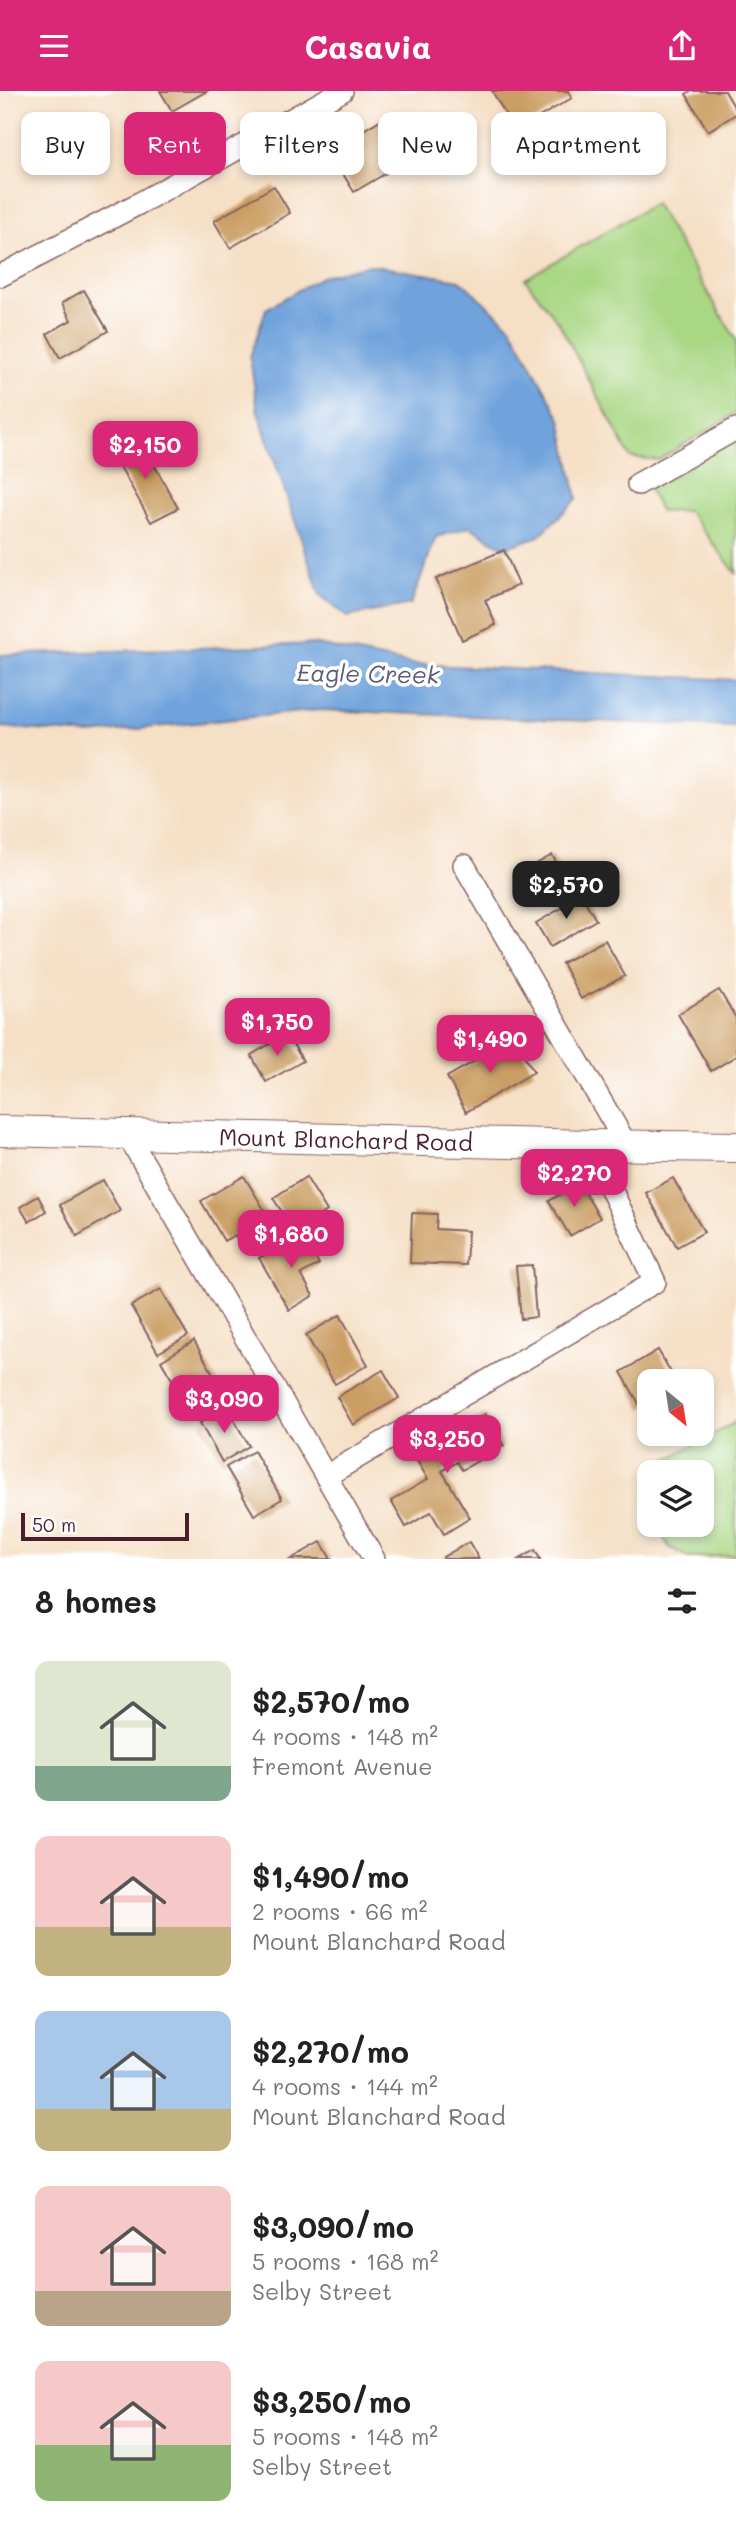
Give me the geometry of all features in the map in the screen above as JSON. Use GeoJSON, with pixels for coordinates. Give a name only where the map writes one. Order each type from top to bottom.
{"type":"FeatureCollection","features":[{"type":"Feature","properties":{"kind":"main road","name":"Mount Blanchard Road"},"geometry":{"type":"LineString","coordinates":[[0,1131],[736,1147]]}},
{"type":"Feature","properties":{"kind":"street"},"geometry":{"type":"LineString","coordinates":[[0,276],[138,204],[342,91]]}},
{"type":"Feature","properties":{"kind":"street"},"geometry":{"type":"LineString","coordinates":[[638,484],[736,429]]}},
{"type":"Feature","properties":{"kind":"street"},"geometry":{"type":"LineString","coordinates":[[464,865],[626,1144]]}},
{"type":"Feature","properties":{"kind":"street"},"geometry":{"type":"LineString","coordinates":[[127,1134],[374,1559]]}},
{"type":"Feature","properties":{"kind":"street"},"geometry":{"type":"LineString","coordinates":[[326,1476],[655,1282],[590,1145]]}},
{"type":"Feature","properties":{"kind":"green space"},"geometry":{"type":"Polygon","coordinates":[[[655,203],[736,340],[736,413],[658,460],[630,457],[559,323],[525,279],[655,203]]]}},
{"type":"Feature","properties":{"kind":"green space"},"geometry":{"type":"Polygon","coordinates":[[[736,438],[736,573],[688,511],[661,512],[648,488],[736,438]]]}},
{"type":"Feature","properties":{"kind":"green space"},"geometry":{"type":"Polygon","coordinates":[[[736,1422],[736,1555],[689,1558],[669,1547],[663,1537],[714,1537],[714,1460],[666,1460],[692,1446],[714,1446],[714,1434],[736,1422]]]}},
{"type":"Feature","properties":{"kind":"water"},"geometry":{"type":"Polygon","coordinates":[[[370,265],[460,280],[511,327],[561,419],[577,499],[539,536],[504,548],[470,527],[436,537],[411,604],[347,617],[320,595],[258,412],[250,357],[266,309],[323,276],[370,265]]]}},
{"type":"Feature","properties":{"kind":"water","name":"Eagle Creek"},"geometry":{"type":"Polygon","coordinates":[[[313,644],[412,664],[736,680],[736,727],[320,710],[89,734],[0,727],[0,655],[313,644]]]}},
{"type":"Feature","properties":{"kind":"building"},"geometry":{"type":"Polygon","coordinates":[[[160,91],[207,91],[172,111],[160,91]]]}},
{"type":"Feature","properties":{"kind":"building"},"geometry":{"type":"Polygon","coordinates":[[[492,91],[568,91],[572,98],[548,112],[504,112],[492,91]]]}},
{"type":"Feature","properties":{"kind":"building"},"geometry":{"type":"Polygon","coordinates":[[[691,91],[725,91],[736,114],[708,131],[686,94],[691,91]]]}},
{"type":"Feature","properties":{"kind":"building"},"geometry":{"type":"Polygon","coordinates":[[[378,121],[378,175],[383,175],[354,192],[344,175],[364,175],[364,130],[378,121]]]}},
{"type":"Feature","properties":{"kind":"building"},"geometry":{"type":"Polygon","coordinates":[[[274,186],[290,213],[230,248],[214,221],[274,186]]]}},
{"type":"Feature","properties":{"kind":"building"},"geometry":{"type":"Polygon","coordinates":[[[84,290],[108,331],[60,358],[47,334],[71,320],[62,303],[84,290]]]}},
{"type":"Feature","properties":{"kind":"building"},"geometry":{"type":"Polygon","coordinates":[[[140,439],[178,508],[151,522],[113,454],[140,439]]]}},
{"type":"Feature","properties":{"kind":"building"},"geometry":{"type":"Polygon","coordinates":[[[504,550],[519,585],[485,600],[496,625],[462,640],[436,579],[504,550]]]}},
{"type":"Feature","properties":{"kind":"building"},"geometry":{"type":"Polygon","coordinates":[[[552,855],[570,886],[540,903],[522,872],[552,855]]]}},
{"type":"Feature","properties":{"kind":"building"},"geometry":{"type":"Polygon","coordinates":[[[582,896],[596,920],[550,947],[536,923],[582,896]]]}},
{"type":"Feature","properties":{"kind":"building"},"geometry":{"type":"Polygon","coordinates":[[[605,940],[625,976],[581,999],[562,963],[605,940]]]}},
{"type":"Feature","properties":{"kind":"building"},"geometry":{"type":"Polygon","coordinates":[[[719,990],[736,1018],[736,1056],[711,1071],[678,1014],[719,990]]]}},
{"type":"Feature","properties":{"kind":"building"},"geometry":{"type":"Polygon","coordinates":[[[287,1034],[303,1061],[266,1082],[251,1055],[287,1034]]]}},
{"type":"Feature","properties":{"kind":"building"},"geometry":{"type":"Polygon","coordinates":[[[514,1039],[534,1072],[466,1112],[447,1077],[514,1039]]]}},
{"type":"Feature","properties":{"kind":"building"},"geometry":{"type":"Polygon","coordinates":[[[244,1176],[268,1216],[250,1227],[255,1235],[240,1244],[235,1235],[224,1241],[201,1201],[244,1176]]]}},
{"type":"Feature","properties":{"kind":"building"},"geometry":{"type":"Polygon","coordinates":[[[306,1177],[327,1211],[295,1232],[273,1198],[306,1177]]]}},
{"type":"Feature","properties":{"kind":"building"},"geometry":{"type":"Polygon","coordinates":[[[673,1178],[704,1232],[677,1247],[646,1193],[673,1178]]]}},
{"type":"Feature","properties":{"kind":"building"},"geometry":{"type":"Polygon","coordinates":[[[103,1180],[120,1211],[77,1236],[60,1205],[103,1180]]]}},
{"type":"Feature","properties":{"kind":"building"},"geometry":{"type":"Polygon","coordinates":[[[579,1183],[600,1218],[570,1236],[549,1201],[579,1183]]]}},
{"type":"Feature","properties":{"kind":"building"},"geometry":{"type":"Polygon","coordinates":[[[38,1196],[46,1211],[29,1222],[20,1207],[38,1196]]]}},
{"type":"Feature","properties":{"kind":"building"},"geometry":{"type":"Polygon","coordinates":[[[412,1213],[437,1214],[436,1229],[468,1231],[466,1265],[410,1263],[412,1213]]]}},
{"type":"Feature","properties":{"kind":"building"},"geometry":{"type":"Polygon","coordinates":[[[302,1234],[319,1264],[301,1274],[313,1296],[289,1310],[259,1258],[302,1234]]]}},
{"type":"Feature","properties":{"kind":"building"},"geometry":{"type":"Polygon","coordinates":[[[532,1265],[536,1317],[521,1319],[516,1266],[532,1265]]]}},
{"type":"Feature","properties":{"kind":"building"},"geometry":{"type":"Polygon","coordinates":[[[161,1289],[188,1336],[158,1353],[131,1306],[161,1289]]]}},
{"type":"Feature","properties":{"kind":"building"},"geometry":{"type":"Polygon","coordinates":[[[340,1315],[368,1365],[335,1384],[306,1335],[340,1315]]]}},
{"type":"Feature","properties":{"kind":"building"},"geometry":{"type":"Polygon","coordinates":[[[194,1341],[219,1384],[186,1403],[161,1361],[194,1341]]]}},
{"type":"Feature","properties":{"kind":"building"},"geometry":{"type":"Polygon","coordinates":[[[658,1350],[669,1369],[637,1369],[637,1400],[621,1372],[658,1350]]]}},
{"type":"Feature","properties":{"kind":"building"},"geometry":{"type":"Polygon","coordinates":[[[383,1370],[399,1398],[353,1425],[337,1397],[383,1370]]]}},
{"type":"Feature","properties":{"kind":"building"},"geometry":{"type":"Polygon","coordinates":[[[227,1408],[249,1446],[222,1462],[200,1423],[227,1408]]]}},
{"type":"Feature","properties":{"kind":"building"},"geometry":{"type":"Polygon","coordinates":[[[485,1414],[504,1446],[462,1470],[457,1462],[442,1471],[470,1518],[444,1534],[431,1512],[406,1527],[391,1501],[428,1479],[414,1456],[485,1414]]]}},
{"type":"Feature","properties":{"kind":"building"},"geometry":{"type":"Polygon","coordinates":[[[254,1451],[282,1499],[254,1515],[226,1467],[254,1451]]]}},
{"type":"Feature","properties":{"kind":"building"},"geometry":{"type":"Polygon","coordinates":[[[321,1542],[331,1559],[291,1559],[321,1542]]]}},
{"type":"Feature","properties":{"kind":"building"},"geometry":{"type":"Polygon","coordinates":[[[469,1542],[479,1559],[444,1559],[443,1557],[469,1542]]]}},
{"type":"Feature","properties":{"kind":"building"},"geometry":{"type":"Polygon","coordinates":[[[535,1550],[540,1559],[519,1559],[535,1550]]]}}]}
